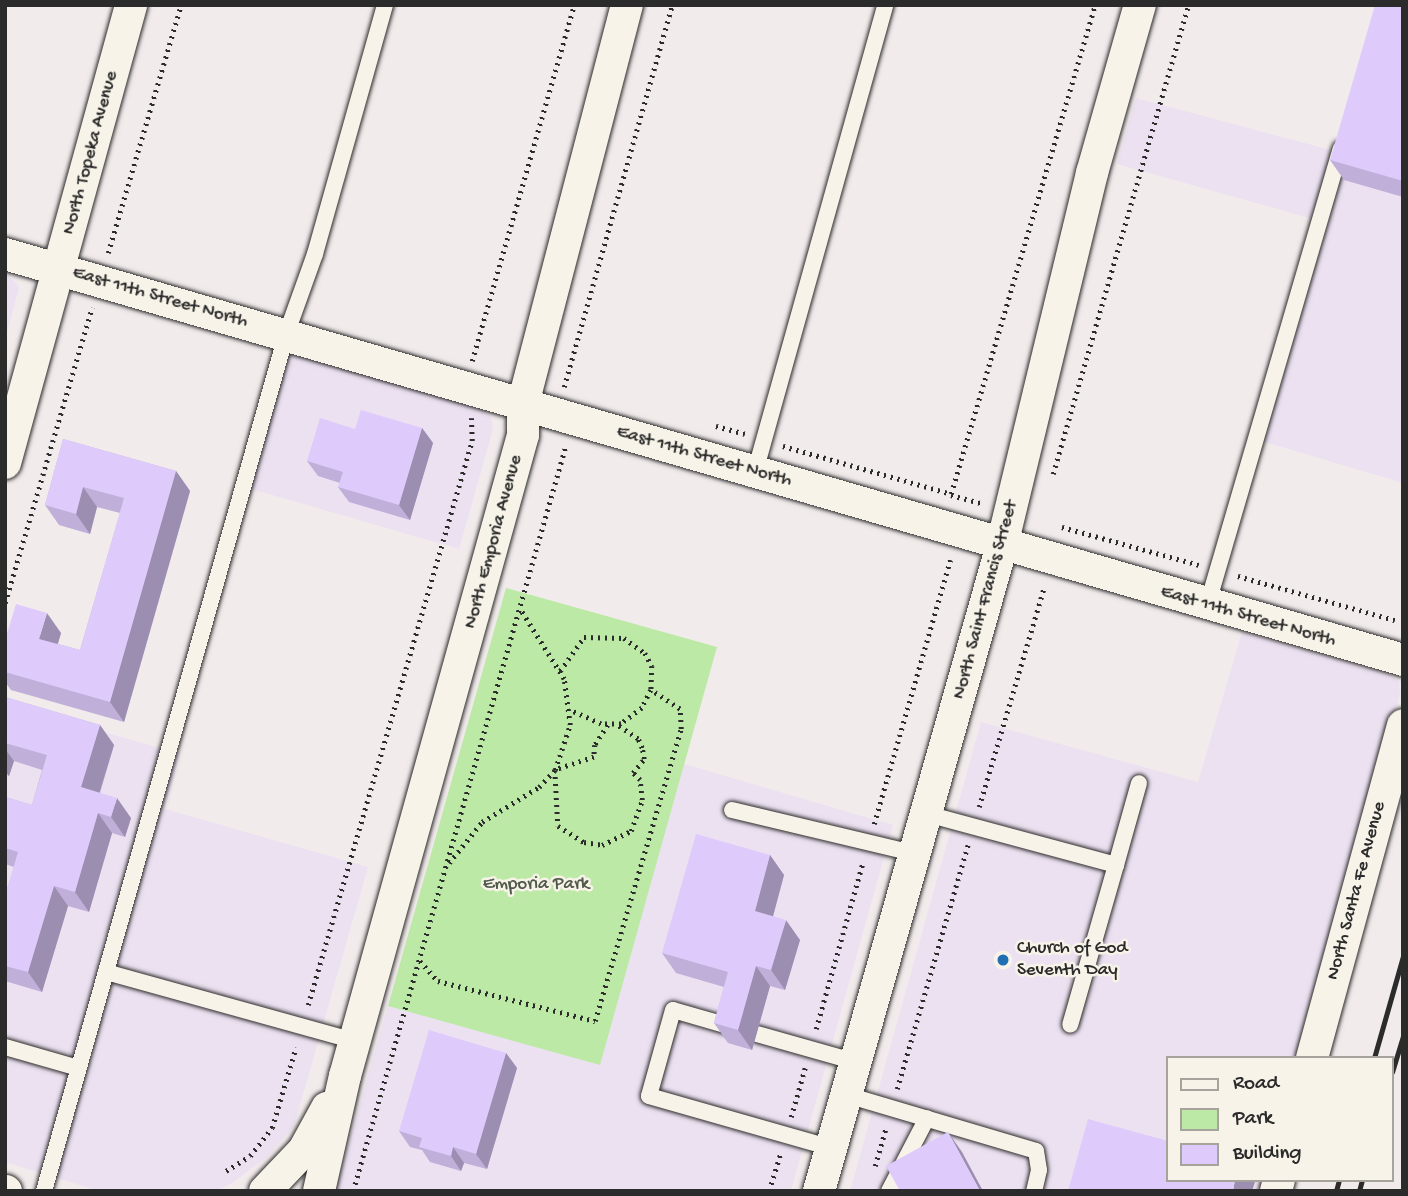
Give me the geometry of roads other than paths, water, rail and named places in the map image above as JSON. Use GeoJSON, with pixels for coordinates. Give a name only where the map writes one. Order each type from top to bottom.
{"type":"FeatureCollection","features":[{"type":"Feature","properties":{"kind":"street","name":"North Topeka Avenue"},"geometry":{"type":"LineString","coordinates":[[5,463],[131,5]]}},
{"type":"Feature","properties":{"kind":"street","name":"North Emporia Avenue"},"geometry":{"type":"LineString","coordinates":[[319,1191],[345,1076],[523,417],[627,5]]}},
{"type":"Feature","properties":{"kind":"street","name":"North Saint Francis Street"},"geometry":{"type":"LineString","coordinates":[[819,1191],[928,814],[998,558],[1092,173],[1140,5]]}},
{"type":"Feature","properties":{"kind":"street","name":"East 11th Street North"},"geometry":{"type":"LineString","coordinates":[[5,254],[56,282],[286,335],[467,405],[755,472],[946,547],[1207,606],[1403,660]]}},
{"type":"Feature","properties":{"kind":"street","name":"North Santa Fe Avenue"},"geometry":{"type":"LineString","coordinates":[[1313,1056],[1403,724]]}},
{"type":"Feature","properties":{"kind":"street","name":"North Emporia Avenue"},"geometry":{"type":"LineString","coordinates":[[265,1191],[304,1150],[345,1076]]}},
{"type":"Feature","properties":{"kind":"lane"},"geometry":{"type":"LineString","coordinates":[[44,1191],[286,335],[315,254],[385,5]]}},
{"type":"Feature","properties":{"kind":"lane"},"geometry":{"type":"LineString","coordinates":[[755,472],[885,5]]}},
{"type":"Feature","properties":{"kind":"lane"},"geometry":{"type":"LineString","coordinates":[[1207,606],[1344,137]]}},
{"type":"Feature","properties":{"kind":"lane"},"geometry":{"type":"LineString","coordinates":[[1070,1025],[1139,783]]}},
{"type":"Feature","properties":{"kind":"lane"},"geometry":{"type":"LineString","coordinates":[[732,810],[916,854]]}},
{"type":"Feature","properties":{"kind":"lane"},"geometry":{"type":"LineString","coordinates":[[928,814],[1116,865]]}},
{"type":"Feature","properties":{"kind":"lane"},"geometry":{"type":"LineString","coordinates":[[106,972],[355,1041]]}},
{"type":"Feature","properties":{"kind":"lane"},"geometry":{"type":"LineString","coordinates":[[732,1027],[673,1010],[649,1096],[832,1147]]}},
{"type":"Feature","properties":{"kind":"lane"},"geometry":{"type":"LineString","coordinates":[[757,1034],[856,1062]]}},
{"type":"Feature","properties":{"kind":"lane"},"geometry":{"type":"LineString","coordinates":[[5,1047],[78,1068]]}},
{"type":"Feature","properties":{"kind":"lane"},"geometry":{"type":"LineString","coordinates":[[847,1095],[1036,1151],[1039,1170],[1034,1191]]}},
{"type":"Feature","properties":{"kind":"lane"},"geometry":{"type":"LineString","coordinates":[[889,1191],[927,1118]]}},
{"type":"Feature","properties":{"kind":"railway"},"geometry":{"type":"LineString","coordinates":[[1375,1056],[1403,956]]}},
{"type":"Feature","properties":{"kind":"railway"},"geometry":{"type":"LineString","coordinates":[[1394,1065],[1403,1035]]}},
{"type":"Feature","properties":{"kind":"railway"},"geometry":{"type":"LineString","coordinates":[[1336,1191],[1338,1182]]}},
{"type":"Feature","properties":{"kind":"railway"},"geometry":{"type":"LineString","coordinates":[[1359,1191],[1361,1182]]}},
{"type":"Feature","properties":{"kind":"place","name":"Church of God Seventh Day"},"geometry":{"type":"Point","coordinates":[1003,960]}},
{"type":"Feature","properties":{"kind":"park label","name":"Emporia Park"},"geometry":{"type":"Point","coordinates":[536,885]}}]}
